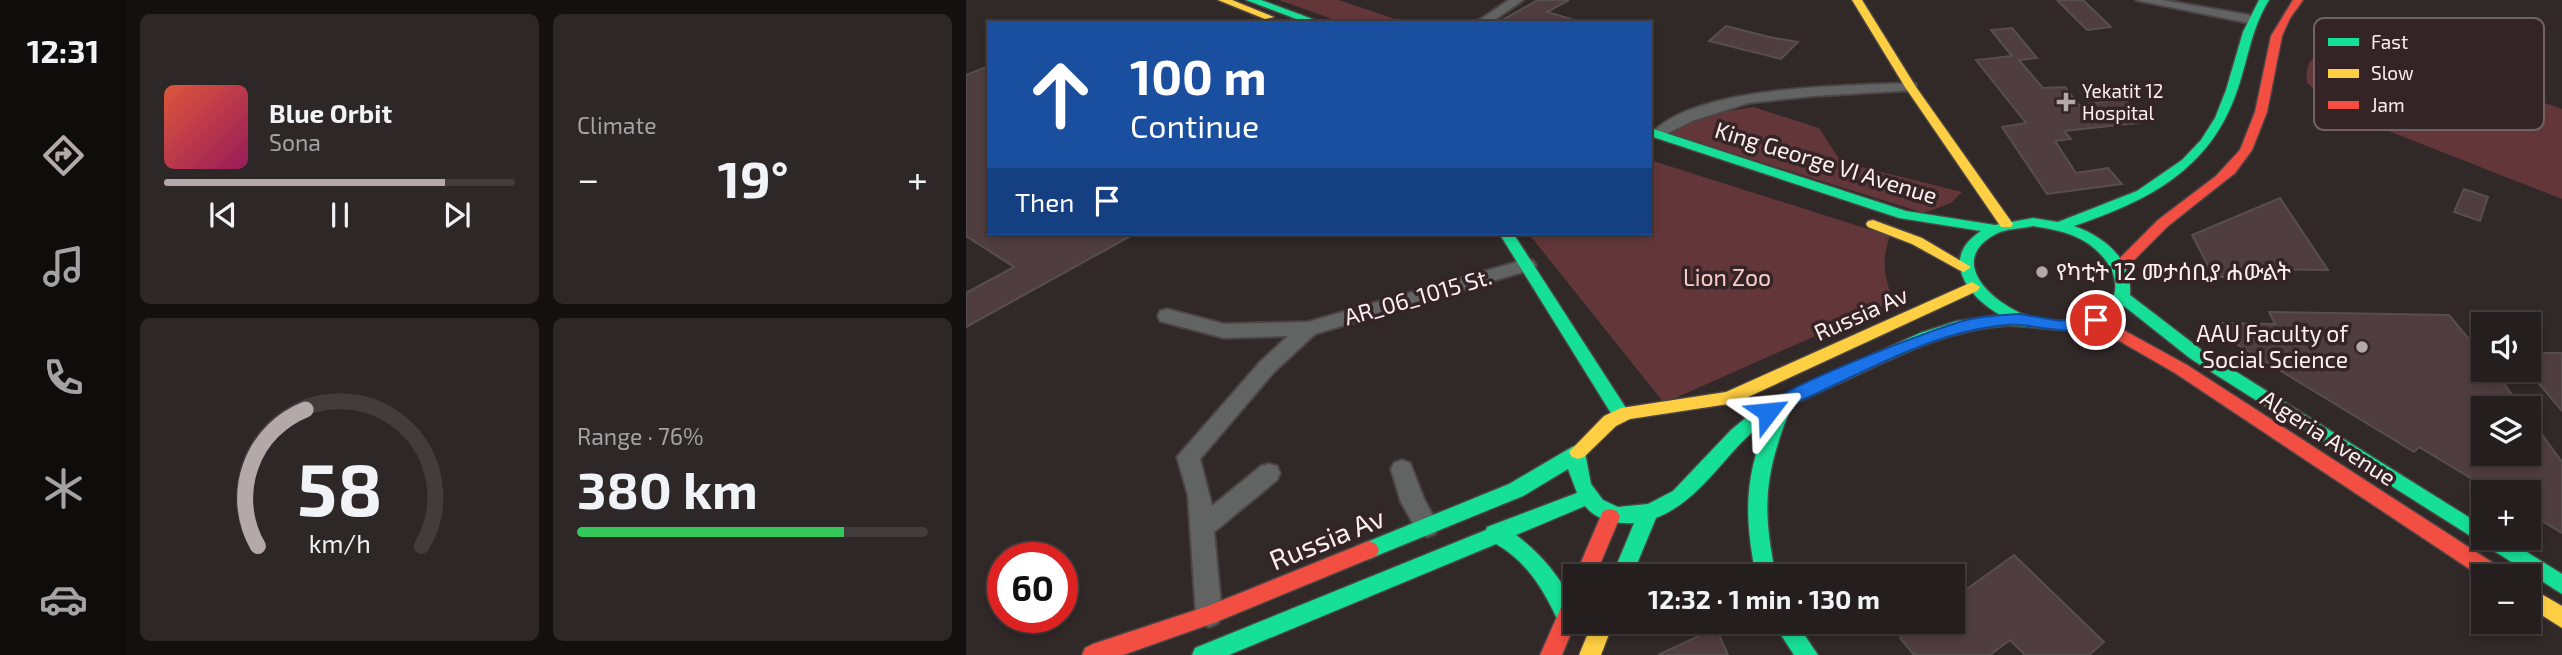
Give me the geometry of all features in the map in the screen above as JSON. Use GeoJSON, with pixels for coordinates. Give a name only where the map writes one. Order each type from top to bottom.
{"type":"FeatureCollection","features":[{"type":"Feature","properties":{"kind":"main road"},"geometry":{"type":"LineString","coordinates":[[1223,0],[1278,21]]}},
{"type":"Feature","properties":{"kind":"main road"},"geometry":{"type":"LineString","coordinates":[[1251,0],[1312,21]]}},
{"type":"Feature","properties":{"kind":"main road"},"geometry":{"type":"LineString","coordinates":[[1857,0],[1998,226]]}},
{"type":"Feature","properties":{"kind":"main road"},"geometry":{"type":"LineString","coordinates":[[2120,266],[2173,215],[2203,195],[2232,169],[2231,142],[2225,114],[2249,19],[2264,0]]}},
{"type":"Feature","properties":{"kind":"main road"},"geometry":{"type":"LineString","coordinates":[[2061,226],[2111,211],[2151,194],[2257,124],[2272,42],[2279,20],[2298,0]]}},
{"type":"Feature","properties":{"kind":"main road","name":"King George VI Avenue"},"geometry":{"type":"LineString","coordinates":[[1653,138],[1745,181]]}},
{"type":"Feature","properties":{"kind":"main road","name":"King George VI Avenue"},"geometry":{"type":"LineString","coordinates":[[1653,138],[1904,215],[1998,226]]}},
{"type":"Feature","properties":{"kind":"main road","name":"King George VI Avenue"},"geometry":{"type":"LineString","coordinates":[[1859,219],[1897,232],[1964,267]]}},
{"type":"Feature","properties":{"kind":"main road"},"geometry":{"type":"LineString","coordinates":[[2033,222],[2061,226],[2086,236],[2106,249],[2120,266],[2126,282],[2123,298],[2112,311],[2096,320],[2060,326],[2020,319],[1992,305],[1972,287],[1964,267],[1966,251],[1975,238],[1998,226],[2033,222]]}},
{"type":"Feature","properties":{"kind":"main road"},"geometry":{"type":"LineString","coordinates":[[1507,235],[1620,413],[1597,428],[1575,456],[1576,477],[1585,498],[1610,517],[1590,564]]}},
{"type":"Feature","properties":{"kind":"main road","name":"Russia Av"},"geometry":{"type":"LineString","coordinates":[[1620,413],[1642,408],[1695,406],[1729,398],[1972,287]]}},
{"type":"Feature","properties":{"kind":"main road","name":"Algeria Avenue"},"geometry":{"type":"LineString","coordinates":[[2123,298],[2168,336],[2471,527]]}},
{"type":"Feature","properties":{"kind":"main road","name":"Russia Av"},"geometry":{"type":"LineString","coordinates":[[1610,517],[1648,513],[1686,495],[1750,424],[1785,401],[1937,334],[1971,324],[2020,319]]}},
{"type":"Feature","properties":{"kind":"main road","name":"Algeria Avenue"},"geometry":{"type":"LineString","coordinates":[[2096,320],[2181,369],[2479,564]]}},
{"type":"Feature","properties":{"kind":"main road"},"geometry":{"type":"LineString","coordinates":[[1763,564],[1753,524],[1753,494],[1759,460],[1785,401]]}},
{"type":"Feature","properties":{"kind":"main road"},"geometry":{"type":"LineString","coordinates":[[2337,472],[2353,453]]}},
{"type":"Feature","properties":{"kind":"main road","name":"Russia Av"},"geometry":{"type":"LineString","coordinates":[[1093,655],[1209,615],[1427,527],[1516,490],[1575,456]]}},
{"type":"Feature","properties":{"kind":"main road"},"geometry":{"type":"LineString","coordinates":[[1203,655],[1365,590],[1494,533],[1585,498]]}},
{"type":"Feature","properties":{"kind":"main road"},"geometry":{"type":"LineString","coordinates":[[1627,564],[1648,513]]}},
{"type":"Feature","properties":{"kind":"main road"},"geometry":{"type":"LineString","coordinates":[[1494,533],[1529,552],[1549,574],[1563,608]]}},
{"type":"Feature","properties":{"kind":"main road","name":"Algeria Avenue"},"geometry":{"type":"LineString","coordinates":[[2507,550],[2562,586]]}},
{"type":"Feature","properties":{"kind":"main road"},"geometry":{"type":"LineString","coordinates":[[2541,604],[2562,618]]}},
{"type":"Feature","properties":{"kind":"main road"},"geometry":{"type":"LineString","coordinates":[[1551,655],[1563,627]]}},
{"type":"Feature","properties":{"kind":"main road"},"geometry":{"type":"LineString","coordinates":[[1590,655],[1599,634]]}},
{"type":"Feature","properties":{"kind":"main road"},"geometry":{"type":"LineString","coordinates":[[1792,634],[1807,655]]}},
{"type":"Feature","properties":{"kind":"street"},"geometry":{"type":"LineString","coordinates":[[1484,21],[1517,0]]}},
{"type":"Feature","properties":{"kind":"street"},"geometry":{"type":"LineString","coordinates":[[2142,0],[2191,4],[2249,19]]}},
{"type":"Feature","properties":{"kind":"street"},"geometry":{"type":"LineString","coordinates":[[1653,138],[1684,116],[1740,100],[1771,95],[1911,87]]}},
{"type":"Feature","properties":{"kind":"street","name":"AR_06_1015 St."},"geometry":{"type":"LineString","coordinates":[[1167,316],[1224,331],[1308,329],[1527,265]]}},
{"type":"Feature","properties":{"kind":"street","name":"AR_06_1015 St."},"geometry":{"type":"LineString","coordinates":[[1209,615],[1199,495],[1188,457],[1267,367],[1308,329]]}},
{"type":"Feature","properties":{"kind":"street"},"geometry":{"type":"LineString","coordinates":[[1402,469],[1413,502],[1427,527]]}},
{"type":"Feature","properties":{"kind":"street"},"geometry":{"type":"LineString","coordinates":[[1203,527],[1269,473]]}},
{"type":"Feature","properties":{"kind":"green space"},"geometry":{"type":"Polygon","coordinates":[[[1279,0],[1339,0],[1401,21],[1337,21],[1279,0]]]}},
{"type":"Feature","properties":{"kind":"green space"},"geometry":{"type":"Polygon","coordinates":[[[2314,57],[2314,89],[2307,83],[2309,63],[2314,57]]]}},
{"type":"Feature","properties":{"kind":"green space"},"geometry":{"type":"Polygon","coordinates":[[[2544,103],[2562,109],[2562,199],[2386,130],[2544,130],[2544,103]]]}},
{"type":"Feature","properties":{"kind":"green space"},"geometry":{"type":"Polygon","coordinates":[[[1753,107],[1819,128],[1841,162],[1962,192],[1951,203],[1924,213],[1671,134],[1695,117],[1753,107]]]}},
{"type":"Feature","properties":{"kind":"green space","name":"Lion Zoo"},"geometry":{"type":"Polygon","coordinates":[[[1652,161],[1890,236],[1885,253],[1885,269],[1894,301],[1664,403],[1530,235],[1652,235],[1652,161]]]}},
{"type":"Feature","properties":{"kind":"building"},"geometry":{"type":"Polygon","coordinates":[[[1538,0],[1569,0],[1547,12],[1570,21],[1501,21],[1538,0]]]}},
{"type":"Feature","properties":{"kind":"building"},"geometry":{"type":"Polygon","coordinates":[[[2057,0],[2083,0],[2111,27],[2087,30],[2057,0]]]}},
{"type":"Feature","properties":{"kind":"building"},"geometry":{"type":"Polygon","coordinates":[[[1726,26],[1798,42],[1781,59],[1709,41],[1726,26]]]}},
{"type":"Feature","properties":{"kind":"building","name":"Yekatit 12 Hospital"},"geometry":{"type":"Polygon","coordinates":[[[2012,28],[2037,58],[2019,60],[2043,88],[2065,87],[2079,105],[2125,99],[2140,118],[2133,119],[2137,123],[2064,131],[2071,139],[2055,141],[2076,173],[2108,168],[2122,184],[2047,194],[2002,127],[2026,123],[1976,60],[2012,56],[1991,30],[2012,28]]]}},
{"type":"Feature","properties":{"kind":"building"},"geometry":{"type":"Polygon","coordinates":[[[987,67],[987,235],[1132,235],[966,327],[966,293],[1014,267],[966,236],[966,75],[987,67]]]}},
{"type":"Feature","properties":{"kind":"building"},"geometry":{"type":"Polygon","coordinates":[[[2464,189],[2488,197],[2480,221],[2454,212],[2464,189]]]}},
{"type":"Feature","properties":{"kind":"building"},"geometry":{"type":"Polygon","coordinates":[[[2280,198],[2328,270],[2228,269],[2233,277],[2214,277],[2192,235],[2280,198]]]}},
{"type":"Feature","properties":{"kind":"building"},"geometry":{"type":"Polygon","coordinates":[[[2269,312],[2449,315],[2471,342],[2471,382],[2503,382],[2513,396],[2471,396],[2471,466],[2541,466],[2541,433],[2562,462],[2562,533],[2541,520],[2541,480],[2474,480],[2419,447],[2414,452],[2230,340],[2222,323],[2275,324],[2269,312]]]}},
{"type":"Feature","properties":{"kind":"building"},"geometry":{"type":"Polygon","coordinates":[[[2541,353],[2562,353],[2562,411],[2537,382],[2541,382],[2541,353]]]}},
{"type":"Feature","properties":{"kind":"building"},"geometry":{"type":"Polygon","coordinates":[[[2014,555],[2104,642],[2089,655],[2025,655],[2010,640],[1990,655],[1914,655],[1900,638],[1905,634],[1965,634],[1965,590],[2014,555]]]}},
{"type":"Feature","properties":{"kind":"building"},"geometry":{"type":"Polygon","coordinates":[[[1703,634],[1719,634],[1728,655],[1658,655],[1703,634]]]}},
{"type":"Feature","properties":{"kind":"traffic: fast"},"geometry":{"type":"LineString","coordinates":[[1251,0],[1312,21]]}},
{"type":"Feature","properties":{"kind":"traffic: fast"},"geometry":{"type":"LineString","coordinates":[[2061,226],[2142,194],[2187,162],[2205,142],[2221,118],[2252,21],[2264,0]]}},
{"type":"Feature","properties":{"kind":"traffic: fast"},"geometry":{"type":"LineString","coordinates":[[1652,133],[1904,215],[1991,228]]}},
{"type":"Feature","properties":{"kind":"traffic: fast"},"geometry":{"type":"LineString","coordinates":[[2033,222],[2076,232],[2102,247],[2113,258],[2120,270],[2122,295],[2116,306],[2106,315],[2071,325],[2043,324],[2016,317],[2002,310],[1978,290],[1966,265],[1968,252],[1976,241],[1996,229],[2033,222]]}},
{"type":"Feature","properties":{"kind":"traffic: fast"},"geometry":{"type":"LineString","coordinates":[[1507,235],[1620,413]]}},
{"type":"Feature","properties":{"kind":"traffic: fast"},"geometry":{"type":"LineString","coordinates":[[2123,298],[2197,355],[2471,528]]}},
{"type":"Feature","properties":{"kind":"traffic: fast"},"geometry":{"type":"LineString","coordinates":[[1578,452],[1575,456],[1582,485],[1596,505],[1606,512],[1618,515],[1649,512],[1680,497],[1693,486],[1737,435],[1780,403],[1925,337],[1965,325],[2020,319]]}},
{"type":"Feature","properties":{"kind":"traffic: fast"},"geometry":{"type":"LineString","coordinates":[[1763,564],[1757,527],[1757,487],[1766,448],[1785,401]]}},
{"type":"Feature","properties":{"kind":"traffic: fast"},"geometry":{"type":"LineString","coordinates":[[1369,550],[1516,490],[1575,456]]}},
{"type":"Feature","properties":{"kind":"traffic: fast"},"geometry":{"type":"LineString","coordinates":[[1203,655],[1585,498]]}},
{"type":"Feature","properties":{"kind":"traffic: fast"},"geometry":{"type":"LineString","coordinates":[[1627,564],[1648,513]]}},
{"type":"Feature","properties":{"kind":"traffic: fast"},"geometry":{"type":"LineString","coordinates":[[1494,533],[1519,549],[1539,568],[1563,610]]}},
{"type":"Feature","properties":{"kind":"traffic: fast"},"geometry":{"type":"LineString","coordinates":[[2507,550],[2562,585]]}},
{"type":"Feature","properties":{"kind":"traffic: fast"},"geometry":{"type":"LineString","coordinates":[[1792,634],[1807,655]]}},
{"type":"Feature","properties":{"kind":"traffic: slow"},"geometry":{"type":"LineString","coordinates":[[1223,0],[1269,17]]}},
{"type":"Feature","properties":{"kind":"traffic: slow"},"geometry":{"type":"LineString","coordinates":[[1857,0],[1911,87],[2006,224]]}},
{"type":"Feature","properties":{"kind":"traffic: slow"},"geometry":{"type":"LineString","coordinates":[[1873,224],[1917,241],[1964,267]]}},
{"type":"Feature","properties":{"kind":"traffic: slow"},"geometry":{"type":"LineString","coordinates":[[1578,452],[1610,421],[1627,413],[1729,398],[1972,287]]}},
{"type":"Feature","properties":{"kind":"traffic: slow"},"geometry":{"type":"LineString","coordinates":[[2541,604],[2562,618]]}},
{"type":"Feature","properties":{"kind":"traffic: slow"},"geometry":{"type":"LineString","coordinates":[[1590,655],[1599,634]]}},
{"type":"Feature","properties":{"kind":"traffic: jam"},"geometry":{"type":"LineString","coordinates":[[2120,266],[2163,223],[2239,161],[2255,131],[2261,112],[2277,36],[2285,18],[2298,0]]}},
{"type":"Feature","properties":{"kind":"traffic: jam"},"geometry":{"type":"LineString","coordinates":[[2096,320],[2181,369],[2479,564]]}},
{"type":"Feature","properties":{"kind":"traffic: jam"},"geometry":{"type":"LineString","coordinates":[[1590,564],[1610,517]]}},
{"type":"Feature","properties":{"kind":"traffic: jam"},"geometry":{"type":"LineString","coordinates":[[1093,655],[1209,615],[1369,550]]}},
{"type":"Feature","properties":{"kind":"traffic: jam"},"geometry":{"type":"LineString","coordinates":[[1551,655],[1563,627]]}},
{"type":"Feature","properties":{"kind":"place","name":"Yekatit 12 Hospital"},"geometry":{"type":"Point","coordinates":[2066,102]}},
{"type":"Feature","properties":{"kind":"place","name":"የካቲት 12 መታሰቢያ ሐውልት"},"geometry":{"type":"Point","coordinates":[2042,272]}},
{"type":"Feature","properties":{"kind":"place","name":"AAU Faculty of Social Science"},"geometry":{"type":"Point","coordinates":[2362,347]}},
{"type":"Feature","properties":{"kind":"route"},"geometry":{"type":"LineString","coordinates":[[1768,412],[1785,401],[1897,350],[1971,324],[2020,319],[2060,326],[2080,325],[2096,320]]}}]}
